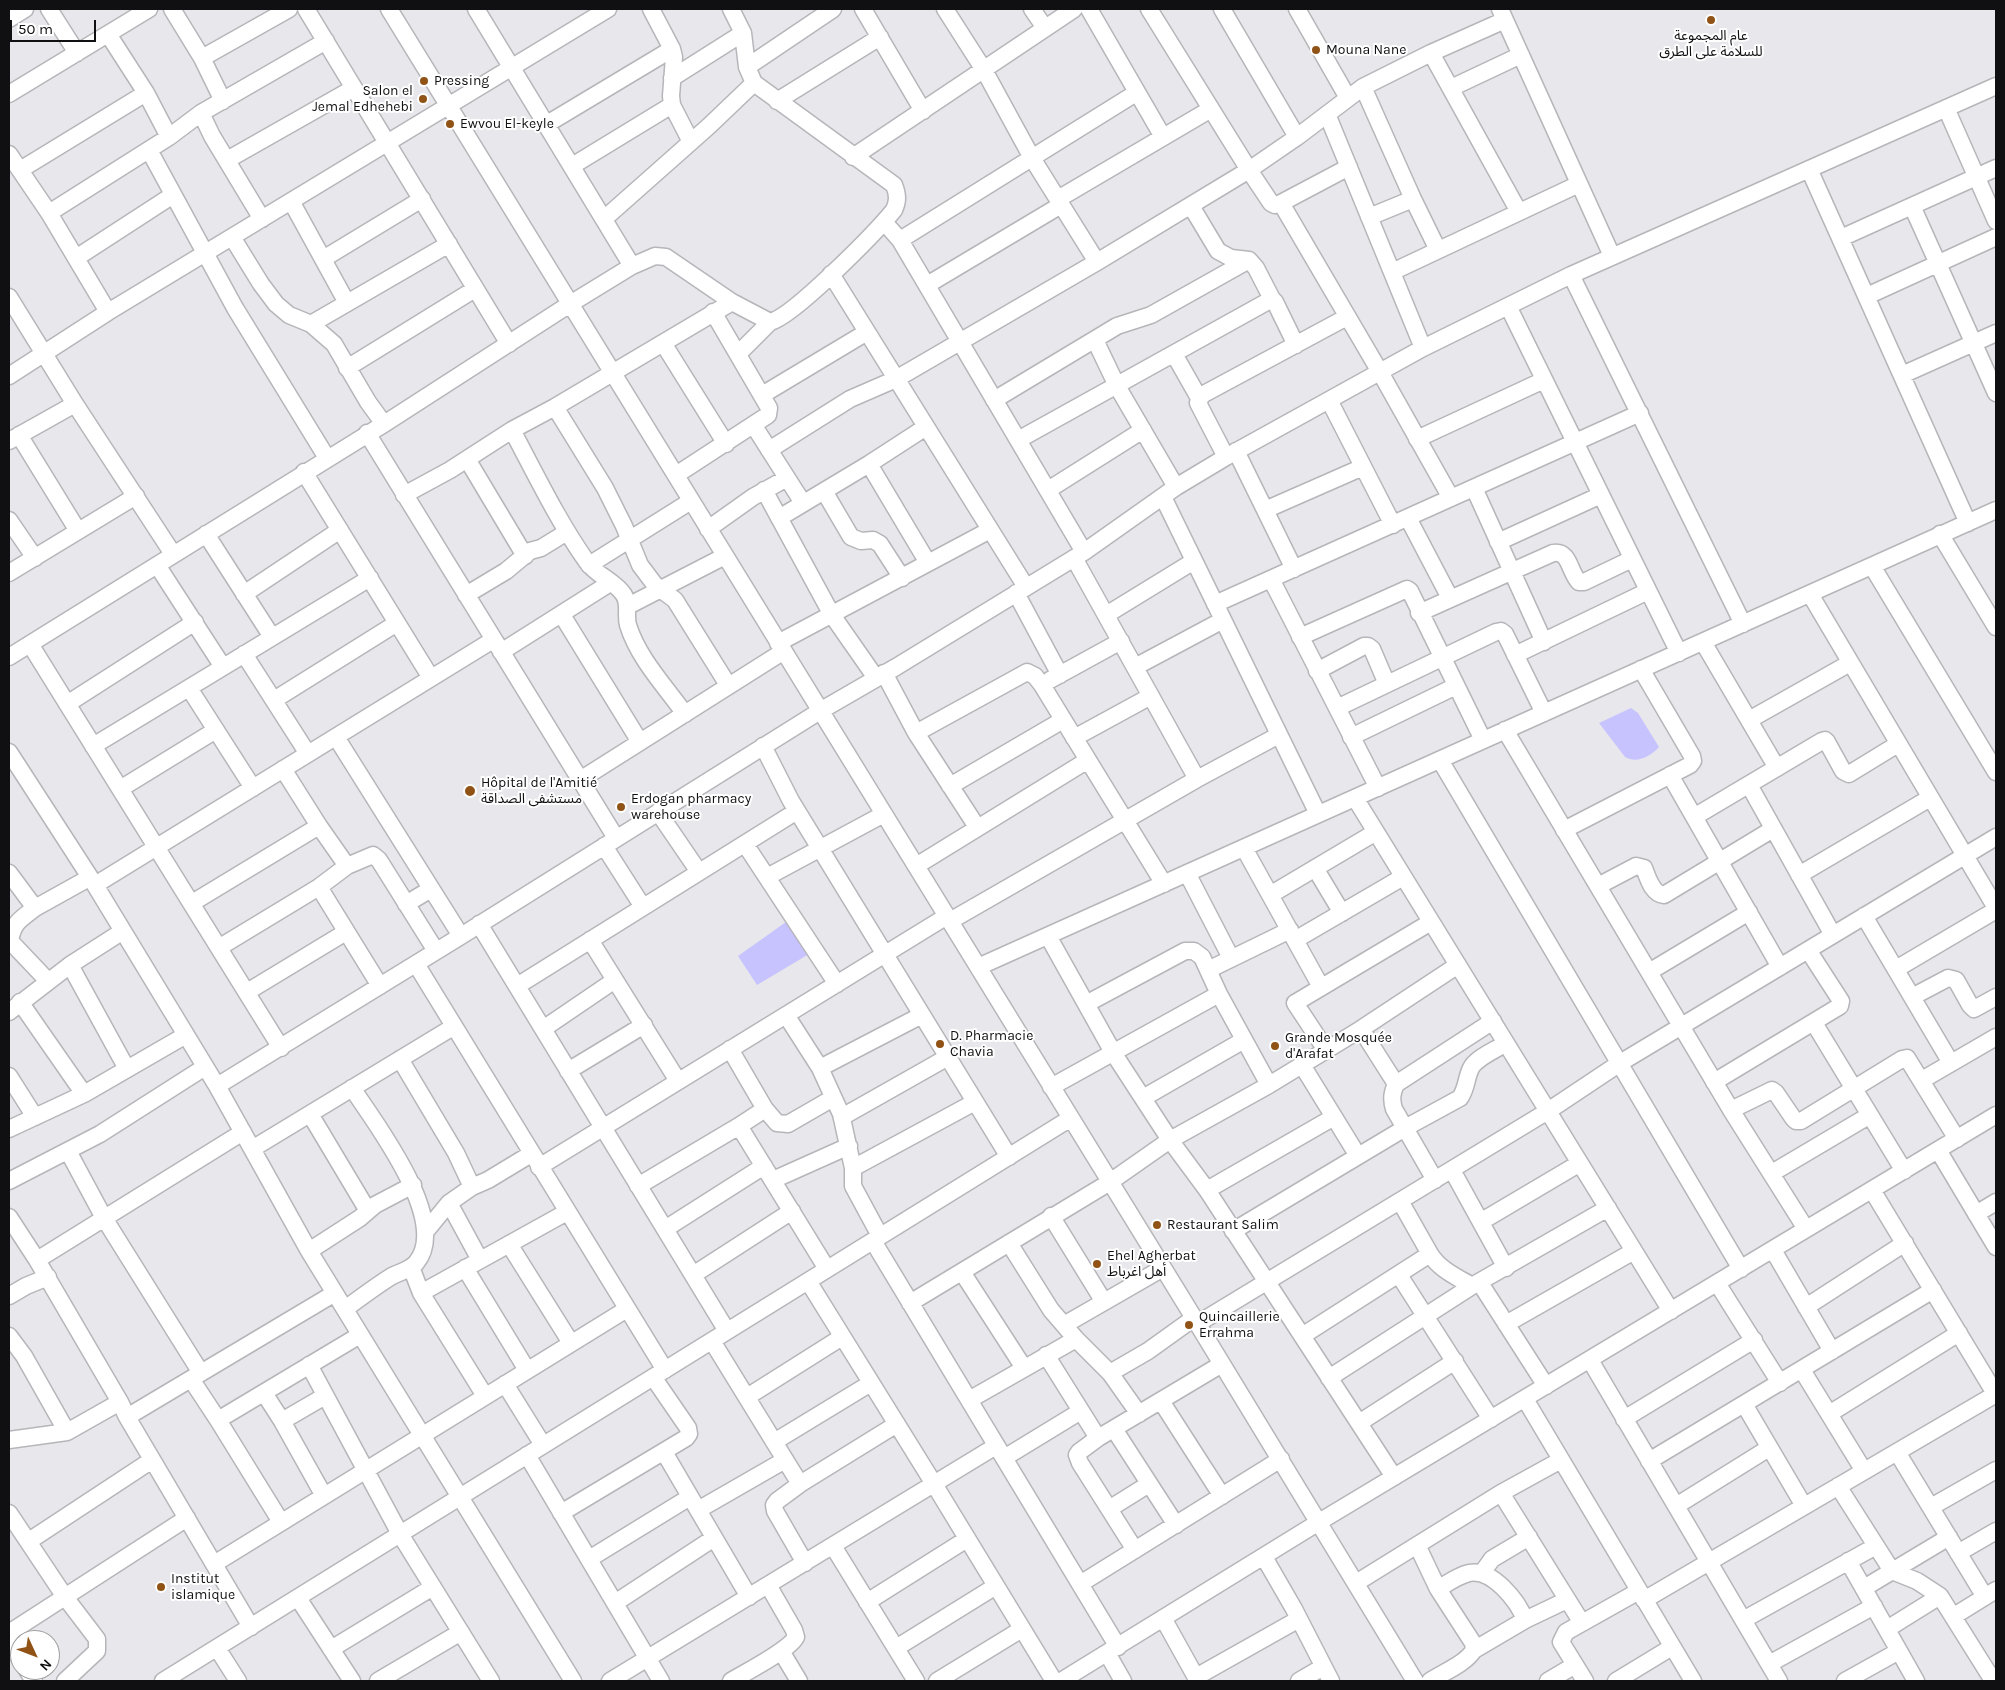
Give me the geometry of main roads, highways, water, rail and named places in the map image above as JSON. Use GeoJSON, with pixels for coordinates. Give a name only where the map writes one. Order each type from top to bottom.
{"type":"FeatureCollection","features":[{"type":"Feature","properties":{"kind":"place","name":"عام المجموعة للسلامة على الطرق"},"geometry":{"type":"Point","coordinates":[1711,20]}},
{"type":"Feature","properties":{"kind":"place","name":"Mouna Nane"},"geometry":{"type":"Point","coordinates":[1316,50]}},
{"type":"Feature","properties":{"kind":"place","name":"Pressing"},"geometry":{"type":"Point","coordinates":[424,81]}},
{"type":"Feature","properties":{"kind":"place","name":"Salon el Jemal Edhehebi"},"geometry":{"type":"Point","coordinates":[423,99]}},
{"type":"Feature","properties":{"kind":"place","name":"Ewvou El-keyle"},"geometry":{"type":"Point","coordinates":[450,124]}},
{"type":"Feature","properties":{"kind":"place","name":"Hôpital de l'Amitié مستشفى الصداقة"},"geometry":{"type":"Point","coordinates":[470,791]}},
{"type":"Feature","properties":{"kind":"place","name":"Erdogan pharmacy warehouse"},"geometry":{"type":"Point","coordinates":[621,807]}},
{"type":"Feature","properties":{"kind":"place","name":"D. Pharmacie Chavia"},"geometry":{"type":"Point","coordinates":[940,1044]}},
{"type":"Feature","properties":{"kind":"place","name":"Grande Mosquée d'Arafat"},"geometry":{"type":"Point","coordinates":[1275,1046]}},
{"type":"Feature","properties":{"kind":"place","name":"Restaurant Salim"},"geometry":{"type":"Point","coordinates":[1157,1225]}},
{"type":"Feature","properties":{"kind":"place","name":"Ehel Agherbat أهل اغرباط"},"geometry":{"type":"Point","coordinates":[1097,1264]}},
{"type":"Feature","properties":{"kind":"place","name":"Quincaillerie Errahma"},"geometry":{"type":"Point","coordinates":[1189,1325]}},
{"type":"Feature","properties":{"kind":"place","name":"Institut islamique"},"geometry":{"type":"Point","coordinates":[161,1587]}}]}
